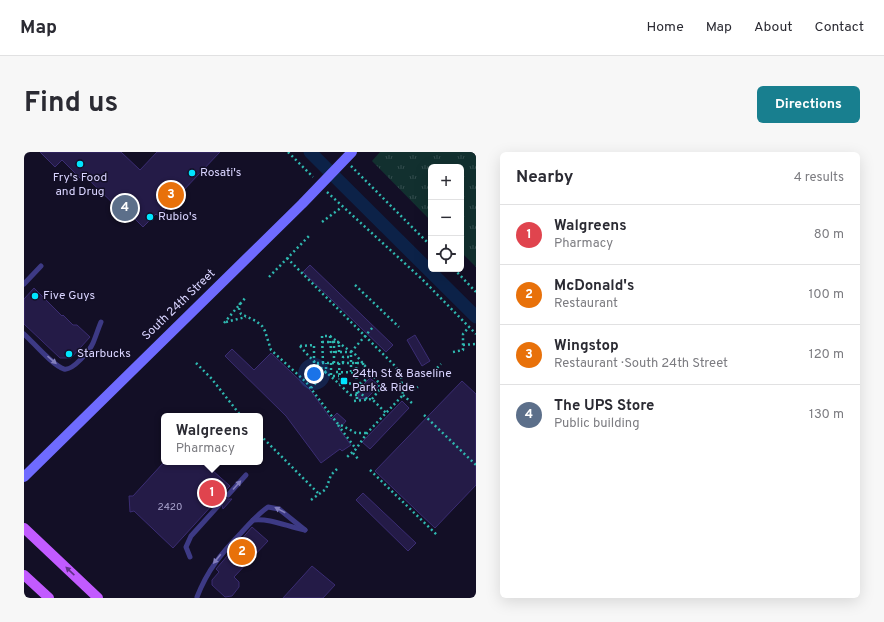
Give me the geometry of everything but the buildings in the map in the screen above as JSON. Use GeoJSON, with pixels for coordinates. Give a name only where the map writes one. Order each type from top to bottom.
{"type":"FeatureCollection","features":[{"type":"Feature","properties":{"kind":"main road","name":"South 24th Street"},"geometry":{"type":"LineString","coordinates":[[24,477],[352,152]]}},
{"type":"Feature","properties":{"kind":"main road"},"geometry":{"type":"LineString","coordinates":[[24,528],[98,598]]}},
{"type":"Feature","properties":{"kind":"main road"},"geometry":{"type":"LineString","coordinates":[[24,575],[49,598]]}},
{"type":"Feature","properties":{"kind":"lane"},"geometry":{"type":"LineString","coordinates":[[24,284],[41,266]]}},
{"type":"Feature","properties":{"kind":"lane"},"geometry":{"type":"LineString","coordinates":[[24,334],[54,363],[64,369],[71,368],[93,344],[101,322]]}},
{"type":"Feature","properties":{"kind":"lane"},"geometry":{"type":"LineString","coordinates":[[228,495],[246,476]]}},
{"type":"Feature","properties":{"kind":"lane"},"geometry":{"type":"LineString","coordinates":[[190,557],[186,547],[191,536],[219,505]]}},
{"type":"Feature","properties":{"kind":"lane"},"geometry":{"type":"LineString","coordinates":[[197,597],[205,577],[215,560],[253,520],[262,511],[272,507],[279,509],[305,530],[291,528],[270,520],[253,520]]}},
{"type":"Feature","properties":{"kind":"path"},"geometry":{"type":"LineString","coordinates":[[288,152],[309,172]]}},
{"type":"Feature","properties":{"kind":"path"},"geometry":{"type":"LineString","coordinates":[[358,173],[428,243]]}},
{"type":"Feature","properties":{"kind":"path"},"geometry":{"type":"LineString","coordinates":[[331,196],[422,280],[476,334]]}},
{"type":"Feature","properties":{"kind":"path"},"geometry":{"type":"LineString","coordinates":[[322,222],[342,207]]}},
{"type":"Feature","properties":{"kind":"path"},"geometry":{"type":"LineString","coordinates":[[269,276],[309,236]]}},
{"type":"Feature","properties":{"kind":"path"},"geometry":{"type":"LineString","coordinates":[[287,258],[396,367],[401,377],[403,395],[367,432],[353,453],[347,458]]}},
{"type":"Feature","properties":{"kind":"path"},"geometry":{"type":"LineString","coordinates":[[457,272],[476,292]]}},
{"type":"Feature","properties":{"kind":"path"},"geometry":{"type":"LineString","coordinates":[[355,285],[399,327]]}},
{"type":"Feature","properties":{"kind":"path"},"geometry":{"type":"LineString","coordinates":[[246,297],[224,323],[246,317]]}},
{"type":"Feature","properties":{"kind":"path"},"geometry":{"type":"LineString","coordinates":[[240,303],[239,310],[246,317],[256,321],[262,326],[271,350],[311,388],[356,449]]}},
{"type":"Feature","properties":{"kind":"path"},"geometry":{"type":"LineString","coordinates":[[351,372],[351,352],[373,327]]}},
{"type":"Feature","properties":{"kind":"path"},"geometry":{"type":"LineString","coordinates":[[453,352],[463,350],[463,334],[469,327]]}},
{"type":"Feature","properties":{"kind":"path"},"geometry":{"type":"LineString","coordinates":[[326,372],[322,336],[330,336],[334,338],[363,362],[379,383],[380,389],[372,399],[356,401],[356,362]]}},
{"type":"Feature","properties":{"kind":"path"},"geometry":{"type":"LineString","coordinates":[[330,336],[334,352],[331,376]]}},
{"type":"Feature","properties":{"kind":"path"},"geometry":{"type":"LineString","coordinates":[[332,342],[334,338]]}},
{"type":"Feature","properties":{"kind":"path"},"geometry":{"type":"LineString","coordinates":[[322,342],[339,342]]}},
{"type":"Feature","properties":{"kind":"path"},"geometry":{"type":"LineString","coordinates":[[339,342],[339,352]]}},
{"type":"Feature","properties":{"kind":"path"},"geometry":{"type":"LineString","coordinates":[[463,344],[476,344]]}},
{"type":"Feature","properties":{"kind":"path"},"geometry":{"type":"LineString","coordinates":[[314,363],[314,345],[300,346],[314,363],[331,376],[350,395],[357,395]]}},
{"type":"Feature","properties":{"kind":"path"},"geometry":{"type":"LineString","coordinates":[[342,345],[343,352]]}},
{"type":"Feature","properties":{"kind":"path"},"geometry":{"type":"LineString","coordinates":[[334,352],[351,352]]}},
{"type":"Feature","properties":{"kind":"path"},"geometry":{"type":"LineString","coordinates":[[340,384],[338,372],[343,357],[351,357]]}},
{"type":"Feature","properties":{"kind":"path"},"geometry":{"type":"LineString","coordinates":[[314,363],[363,362]]}},
{"type":"Feature","properties":{"kind":"path"},"geometry":{"type":"LineString","coordinates":[[363,362],[364,372]]}},
{"type":"Feature","properties":{"kind":"path"},"geometry":{"type":"LineString","coordinates":[[196,363],[239,413]]}},
{"type":"Feature","properties":{"kind":"path"},"geometry":{"type":"LineString","coordinates":[[430,375],[441,364]]}},
{"type":"Feature","properties":{"kind":"path"},"geometry":{"type":"LineString","coordinates":[[311,388],[326,372]]}},
{"type":"Feature","properties":{"kind":"path"},"geometry":{"type":"LineString","coordinates":[[338,372],[371,373]]}},
{"type":"Feature","properties":{"kind":"path"},"geometry":{"type":"LineString","coordinates":[[357,390],[371,373]]}},
{"type":"Feature","properties":{"kind":"path"},"geometry":{"type":"LineString","coordinates":[[331,376],[339,376]]}},
{"type":"Feature","properties":{"kind":"path"},"geometry":{"type":"LineString","coordinates":[[340,384],[362,383]]}},
{"type":"Feature","properties":{"kind":"path"},"geometry":{"type":"LineString","coordinates":[[403,389],[413,390],[418,387]]}},
{"type":"Feature","properties":{"kind":"path"},"geometry":{"type":"LineString","coordinates":[[357,390],[367,400]]}},
{"type":"Feature","properties":{"kind":"path"},"geometry":{"type":"LineString","coordinates":[[403,395],[413,404]]}},
{"type":"Feature","properties":{"kind":"path"},"geometry":{"type":"LineString","coordinates":[[372,399],[386,413]]}},
{"type":"Feature","properties":{"kind":"path"},"geometry":{"type":"LineString","coordinates":[[424,415],[476,465]]}},
{"type":"Feature","properties":{"kind":"path"},"geometry":{"type":"LineString","coordinates":[[337,423],[356,433],[367,432]]}},
{"type":"Feature","properties":{"kind":"path"},"geometry":{"type":"LineString","coordinates":[[263,438],[319,494]]}},
{"type":"Feature","properties":{"kind":"path"},"geometry":{"type":"LineString","coordinates":[[353,453],[359,460]]}},
{"type":"Feature","properties":{"kind":"path"},"geometry":{"type":"LineString","coordinates":[[311,500],[326,489],[331,475],[337,469]]}},
{"type":"Feature","properties":{"kind":"path"},"geometry":{"type":"LineString","coordinates":[[370,470],[437,535]]}},
{"type":"Feature","properties":{"kind":"green space"},"geometry":{"type":"Polygon","coordinates":[[[380,152],[476,152],[476,267],[464,255],[464,164],[428,164],[428,218],[372,161],[380,152]]]}},
{"type":"Feature","properties":{"kind":"waterway"},"geometry":{"type":"LineString","coordinates":[[310,152],[476,317]]}},
{"type":"Feature","properties":{"kind":"place","name":"Fry's Food and Drug"},"geometry":{"type":"Point","coordinates":[80,164]}},
{"type":"Feature","properties":{"kind":"place","name":"Rosati's"},"geometry":{"type":"Point","coordinates":[192,173]}},
{"type":"Feature","properties":{"kind":"place","name":"Wingstop"},"geometry":{"type":"Point","coordinates":[171,195]}},
{"type":"Feature","properties":{"kind":"place","name":"The UPS Store"},"geometry":{"type":"Point","coordinates":[125,208]}},
{"type":"Feature","properties":{"kind":"place","name":"Rubio's"},"geometry":{"type":"Point","coordinates":[150,217]}},
{"type":"Feature","properties":{"kind":"place","name":"Five Guys"},"geometry":{"type":"Point","coordinates":[35,296]}},
{"type":"Feature","properties":{"kind":"place","name":"Starbucks"},"geometry":{"type":"Point","coordinates":[69,354]}},
{"type":"Feature","properties":{"kind":"place","name":"24th St & Baseline Park & Ride"},"geometry":{"type":"Point","coordinates":[344,381]}},
{"type":"Feature","properties":{"kind":"place","name":"Walgreens"},"geometry":{"type":"Point","coordinates":[212,493]}},
{"type":"Feature","properties":{"kind":"place","name":"McDonald's"},"geometry":{"type":"Point","coordinates":[242,552]}}]}
